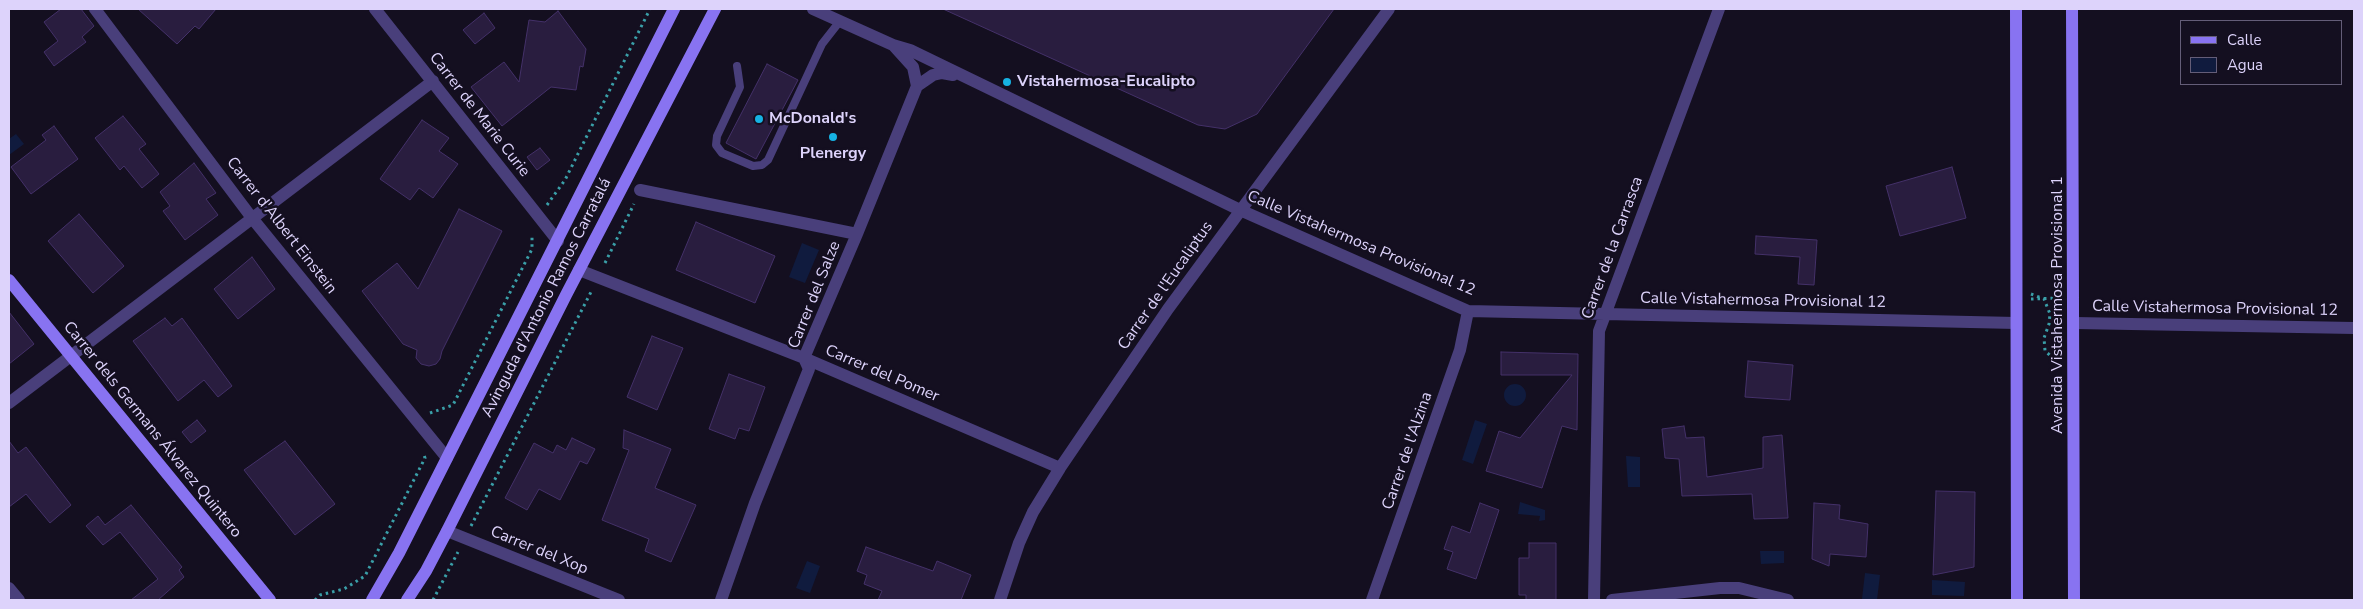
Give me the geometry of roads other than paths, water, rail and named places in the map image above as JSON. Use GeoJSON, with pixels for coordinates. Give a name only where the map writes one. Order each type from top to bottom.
{"type":"FeatureCollection","features":[{"type":"Feature","properties":{"kind":"street","name":"Carrer d'Albert Einstein"},"geometry":{"type":"LineString","coordinates":[[95,9],[252,218],[447,458]]}},
{"type":"Feature","properties":{"kind":"street","name":"Carrer de Marie Curie"},"geometry":{"type":"LineString","coordinates":[[375,9],[558,241]]}},
{"type":"Feature","properties":{"kind":"street","name":"Avinguda d'Antonio Ramos Carratalá"},"geometry":{"type":"LineString","coordinates":[[372,600],[399,553],[674,9]]}},
{"type":"Feature","properties":{"kind":"street","name":"Avinguda d'Antonio Ramos Carratalá"},"geometry":{"type":"LineString","coordinates":[[407,600],[426,571],[447,531],[579,270],[715,9]]}},
{"type":"Feature","properties":{"kind":"street","name":"Calle Vistahermosa Provisional 12"},"geometry":{"type":"LineString","coordinates":[[813,9],[892,45],[910,50],[1240,210],[1468,310],[2016,323]]}},
{"type":"Feature","properties":{"kind":"street","name":"Carrer de l'Eucaliptus"},"geometry":{"type":"LineString","coordinates":[[1000,600],[1019,544],[1033,512],[1060,468],[1168,309],[1389,9]]}},
{"type":"Feature","properties":{"kind":"street","name":"Carrer de la Carrasca"},"geometry":{"type":"LineString","coordinates":[[1594,600],[1600,332],[1605,314],[1719,9]]}},
{"type":"Feature","properties":{"kind":"street"},"geometry":{"type":"LineString","coordinates":[[2016,9],[2017,600]]}},
{"type":"Feature","properties":{"kind":"street","name":"Avenida Vistahermosa Provisional 1"},"geometry":{"type":"LineString","coordinates":[[2072,9],[2075,322],[2074,600]]}},
{"type":"Feature","properties":{"kind":"street","name":"Calle Vistahermosa Provisional 12"},"geometry":{"type":"LineString","coordinates":[[892,45],[914,67],[917,86],[933,75],[942,73],[962,76]]}},
{"type":"Feature","properties":{"kind":"street"},"geometry":{"type":"LineString","coordinates":[[9,403],[433,81]]}},
{"type":"Feature","properties":{"kind":"street","name":"Carrer del Salze"},"geometry":{"type":"LineString","coordinates":[[721,600],[755,503],[809,369],[804,358],[917,86]]}},
{"type":"Feature","properties":{"kind":"street"},"geometry":{"type":"LineString","coordinates":[[640,190],[857,234]]}},
{"type":"Feature","properties":{"kind":"street","name":"Carrer del Pomer"},"geometry":{"type":"LineString","coordinates":[[579,270],[804,358],[1060,468]]}},
{"type":"Feature","properties":{"kind":"street","name":"Carrer dels Germans Álvarez Quintero"},"geometry":{"type":"LineString","coordinates":[[9,280],[270,600]]}},
{"type":"Feature","properties":{"kind":"street","name":"Carrer de l'Alzina"},"geometry":{"type":"LineString","coordinates":[[1372,600],[1460,350],[1468,310]]}},
{"type":"Feature","properties":{"kind":"street","name":"Calle Vistahermosa Provisional 12"},"geometry":{"type":"LineString","coordinates":[[2075,322],[2354,328]]}},
{"type":"Feature","properties":{"kind":"street","name":"Carrer del Xop"},"geometry":{"type":"LineString","coordinates":[[447,531],[619,600]]}},
{"type":"Feature","properties":{"kind":"street"},"geometry":{"type":"LineString","coordinates":[[9,588],[19,600]]}},
{"type":"Feature","properties":{"kind":"street"},"geometry":{"type":"LineString","coordinates":[[1612,600],[1720,588],[1748,590],[1788,600]]}},
{"type":"Feature","properties":{"kind":"lane"},"geometry":{"type":"LineString","coordinates":[[737,66],[740,87],[717,136],[716,145],[722,153],[753,166],[762,165],[768,160],[822,44],[840,21]]}},
{"type":"Feature","properties":{"kind":"water"},"geometry":{"type":"Polygon","coordinates":[[[16,134],[24,144],[9,155],[9,139],[16,134]]]}},
{"type":"Feature","properties":{"kind":"water"},"geometry":{"type":"Polygon","coordinates":[[[802,243],[819,250],[805,283],[789,277],[802,243]]]}},
{"type":"Feature","properties":{"kind":"water"},"geometry":{"type":"Polygon","coordinates":[[[1511,384],[1519,384],[1526,391],[1526,399],[1519,406],[1511,406],[1504,399],[1504,391],[1511,384]]]}},
{"type":"Feature","properties":{"kind":"water"},"geometry":{"type":"Polygon","coordinates":[[[1475,420],[1487,424],[1473,464],[1462,460],[1475,420]]]}},
{"type":"Feature","properties":{"kind":"water"},"geometry":{"type":"Polygon","coordinates":[[[1626,456],[1640,457],[1640,487],[1628,487],[1626,456]]]}},
{"type":"Feature","properties":{"kind":"water"},"geometry":{"type":"Polygon","coordinates":[[[1520,502],[1545,510],[1545,520],[1539,521],[1540,516],[1518,514],[1520,502]]]}},
{"type":"Feature","properties":{"kind":"water"},"geometry":{"type":"Polygon","coordinates":[[[1760,551],[1784,551],[1784,563],[1761,564],[1760,551]]]}},
{"type":"Feature","properties":{"kind":"water"},"geometry":{"type":"Polygon","coordinates":[[[807,561],[820,566],[810,593],[796,588],[807,561]]]}},
{"type":"Feature","properties":{"kind":"water"},"geometry":{"type":"Polygon","coordinates":[[[1865,573],[1880,575],[1877,600],[1862,599],[1865,573]]]}},
{"type":"Feature","properties":{"kind":"water"},"geometry":{"type":"Polygon","coordinates":[[[1932,580],[1965,582],[1964,596],[1932,595],[1932,580]]]}},
{"type":"Feature","properties":{"kind":"place","name":"Vistahermosa-Eucalipto"},"geometry":{"type":"Point","coordinates":[1007,82]}},
{"type":"Feature","properties":{"kind":"place","name":"McDonald's"},"geometry":{"type":"Point","coordinates":[759,119]}},
{"type":"Feature","properties":{"kind":"place","name":"Plenergy"},"geometry":{"type":"Point","coordinates":[833,137]}}]}
